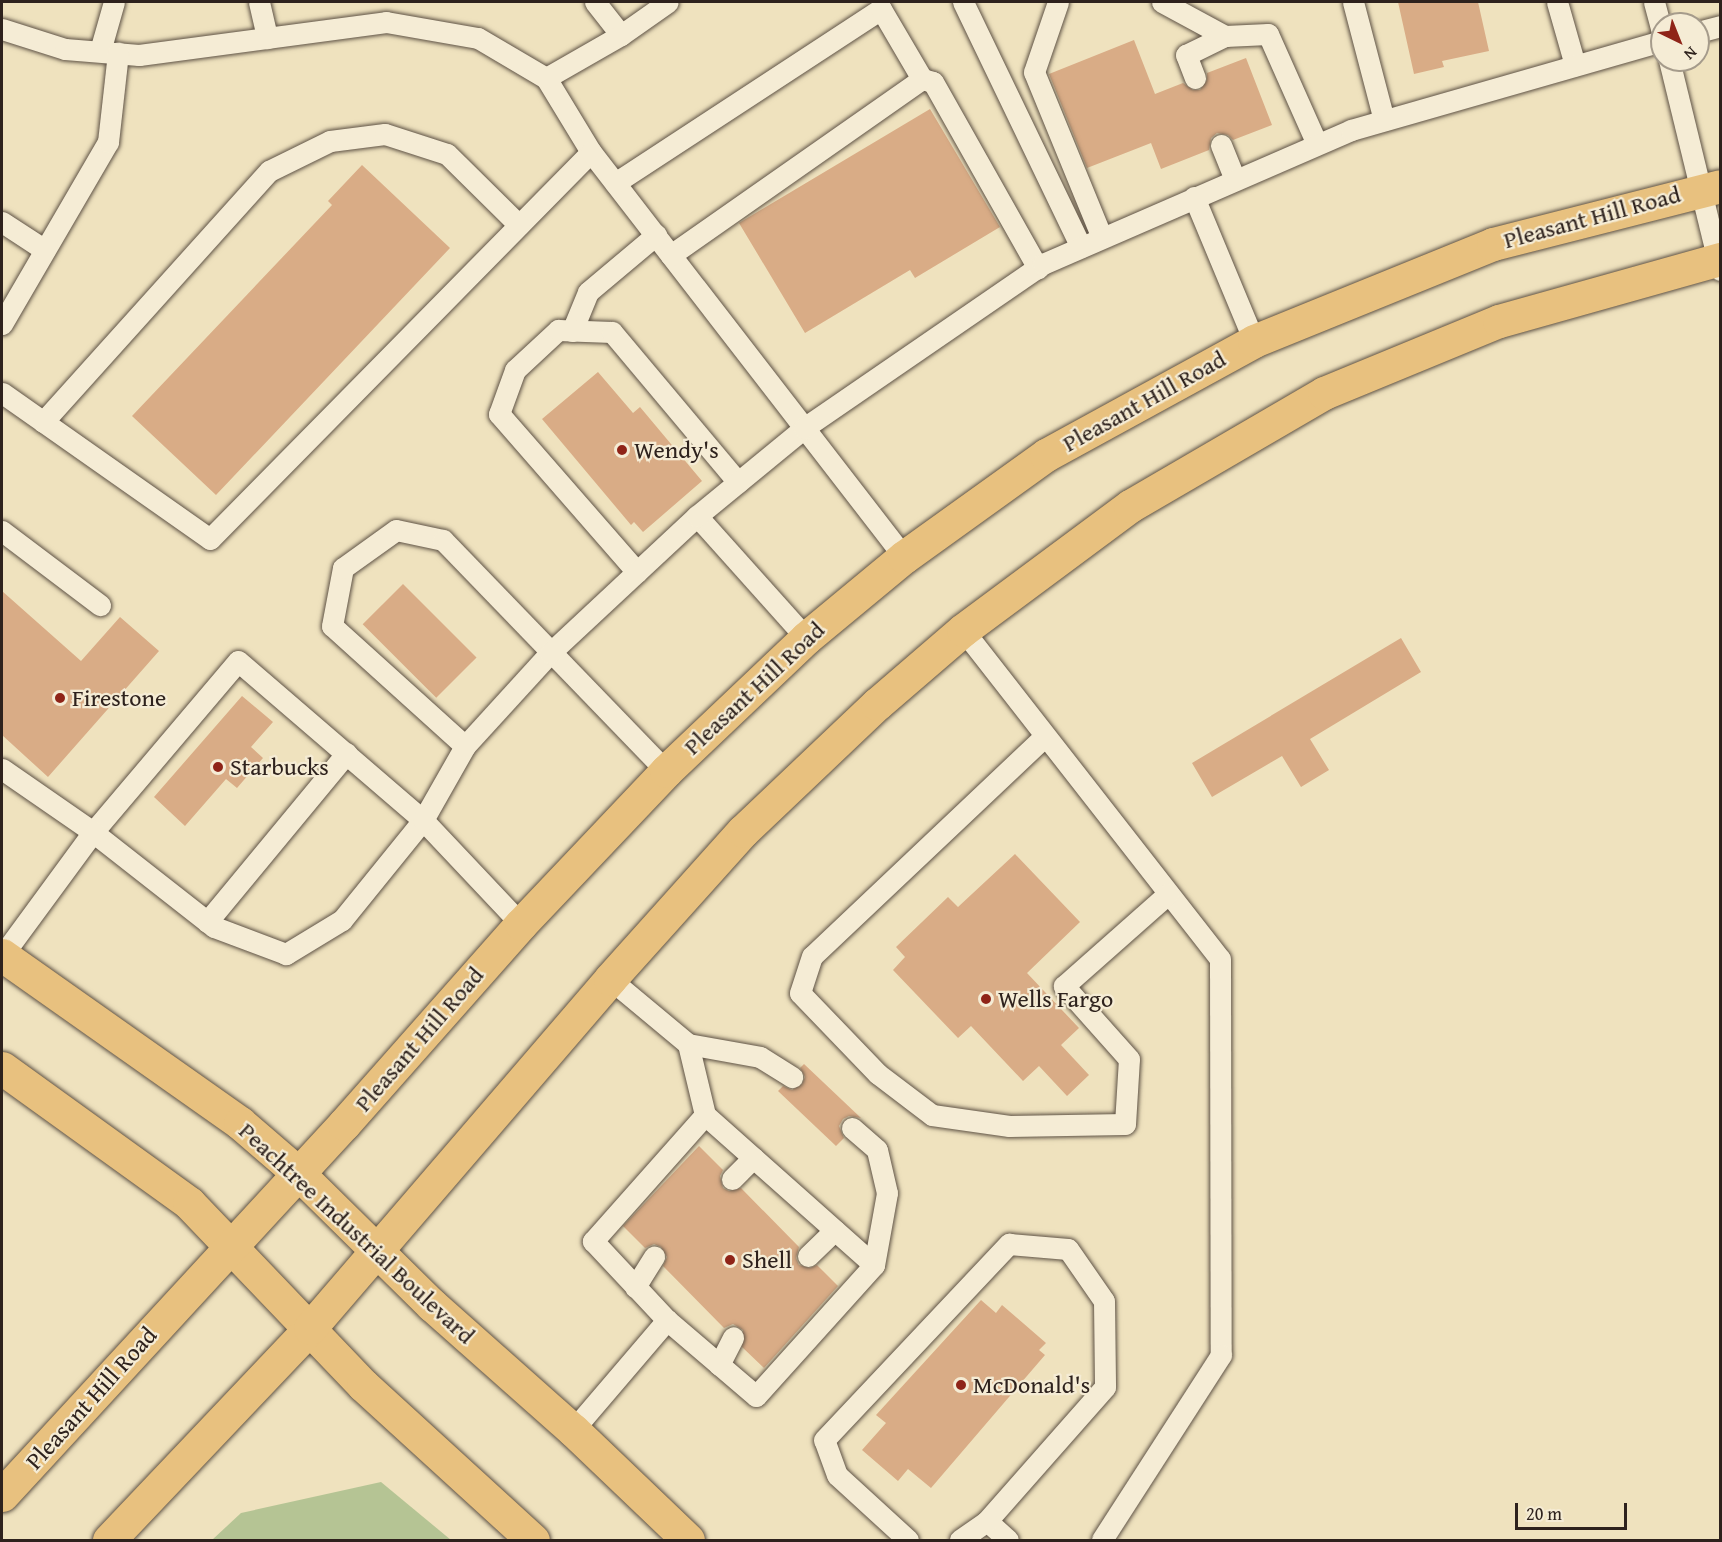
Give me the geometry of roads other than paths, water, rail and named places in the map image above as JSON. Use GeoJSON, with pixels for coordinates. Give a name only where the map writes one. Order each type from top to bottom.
{"type":"FeatureCollection","features":[{"type":"Feature","properties":{"kind":"highway","name":"Pleasant Hill Road"},"geometry":{"type":"LineString","coordinates":[[2,1495],[521,924],[666,771],[806,638],[904,557],[1046,455],[1254,341],[1493,244],[1710,187]]}},
{"type":"Feature","properties":{"kind":"highway"},"geometry":{"type":"LineString","coordinates":[[109,1540],[379,1252],[610,979],[743,831],[877,704],[963,630],[1130,506],[1324,393],[1499,321],[1720,264]]}},
{"type":"Feature","properties":{"kind":"highway","name":"Peachtree Industrial Boulevard"},"geometry":{"type":"LineString","coordinates":[[2,956],[175,1075],[297,1172],[432,1305],[573,1430],[688,1540]]}},
{"type":"Feature","properties":{"kind":"highway"},"geometry":{"type":"LineString","coordinates":[[2,1068],[189,1203],[363,1385],[533,1540]]}},
{"type":"Feature","properties":{"kind":"lane"},"geometry":{"type":"LineString","coordinates":[[2,324],[108,142],[109,52],[114,2]]}},
{"type":"Feature","properties":{"kind":"lane"},"geometry":{"type":"LineString","coordinates":[[259,2],[267,38]]}},
{"type":"Feature","properties":{"kind":"lane"},"geometry":{"type":"LineString","coordinates":[[596,2],[621,35]]}},
{"type":"Feature","properties":{"kind":"lane"},"geometry":{"type":"LineString","coordinates":[[546,78],[621,35],[668,2]]}},
{"type":"Feature","properties":{"kind":"lane"},"geometry":{"type":"LineString","coordinates":[[963,2],[1081,247]]}},
{"type":"Feature","properties":{"kind":"lane"},"geometry":{"type":"LineString","coordinates":[[1058,2],[1034,72],[1102,238]]}},
{"type":"Feature","properties":{"kind":"lane"},"geometry":{"type":"LineString","coordinates":[[1162,2],[1225,36]]}},
{"type":"Feature","properties":{"kind":"lane"},"geometry":{"type":"LineString","coordinates":[[1353,2],[1384,120]]}},
{"type":"Feature","properties":{"kind":"lane"},"geometry":{"type":"LineString","coordinates":[[1557,2],[1575,65]]}},
{"type":"Feature","properties":{"kind":"lane"},"geometry":{"type":"LineString","coordinates":[[615,183],[881,9],[922,79],[933,82],[1038,268]]}},
{"type":"Feature","properties":{"kind":"lane"},"geometry":{"type":"LineString","coordinates":[[2,29],[65,49],[138,55],[386,22],[478,38],[546,78],[591,152],[904,557]]}},
{"type":"Feature","properties":{"kind":"lane"},"geometry":{"type":"LineString","coordinates":[[1195,78],[1186,55],[1225,36],[1268,34],[1317,144]]}},
{"type":"Feature","properties":{"kind":"lane"},"geometry":{"type":"LineString","coordinates":[[2,769],[93,832],[207,922],[286,954],[342,920],[423,820],[465,746],[550,654],[697,516],[804,428],[1038,268],[1317,144],[1384,120],[1650,44]]}},
{"type":"Feature","properties":{"kind":"lane"},"geometry":{"type":"LineString","coordinates":[[1673,72],[1710,187],[1720,264]]}},
{"type":"Feature","properties":{"kind":"lane"},"geometry":{"type":"LineString","coordinates":[[671,255],[914,88],[922,79]]}},
{"type":"Feature","properties":{"kind":"lane"},"geometry":{"type":"LineString","coordinates":[[43,422],[269,171],[330,141],[385,134],[447,154],[519,225]]}},
{"type":"Feature","properties":{"kind":"lane"},"geometry":{"type":"LineString","coordinates":[[1221,145],[1235,179]]}},
{"type":"Feature","properties":{"kind":"lane"},"geometry":{"type":"LineString","coordinates":[[2,393],[210,539],[591,152]]}},
{"type":"Feature","properties":{"kind":"lane"},"geometry":{"type":"LineString","coordinates":[[1194,197],[1254,341]]}},
{"type":"Feature","properties":{"kind":"lane"},"geometry":{"type":"LineString","coordinates":[[2,222],[45,249]]}},
{"type":"Feature","properties":{"kind":"lane"},"geometry":{"type":"LineString","coordinates":[[572,331],[588,292],[656,235]]}},
{"type":"Feature","properties":{"kind":"lane"},"geometry":{"type":"LineString","coordinates":[[637,572],[500,414],[515,370],[558,330],[612,332],[738,482]]}},
{"type":"Feature","properties":{"kind":"lane"},"geometry":{"type":"LineString","coordinates":[[697,516],[806,638]]}},
{"type":"Feature","properties":{"kind":"lane"},"geometry":{"type":"LineString","coordinates":[[465,746],[332,626],[344,568],[396,530],[443,540],[550,654],[666,771]]}},
{"type":"Feature","properties":{"kind":"lane"},"geometry":{"type":"LineString","coordinates":[[2,531],[100,605]]}},
{"type":"Feature","properties":{"kind":"lane"},"geometry":{"type":"LineString","coordinates":[[963,630],[1220,958],[1221,1355],[1102,1540]]}},
{"type":"Feature","properties":{"kind":"lane"},"geometry":{"type":"LineString","coordinates":[[2,956],[93,832],[238,662],[423,820],[521,924]]}},
{"type":"Feature","properties":{"kind":"lane"},"geometry":{"type":"LineString","coordinates":[[1045,736],[812,956],[800,993],[878,1074],[932,1115],[1009,1126],[1125,1124],[1129,1059],[1065,986],[1168,894]]}},
{"type":"Feature","properties":{"kind":"lane"},"geometry":{"type":"LineString","coordinates":[[207,922],[347,753]]}},
{"type":"Feature","properties":{"kind":"lane"},"geometry":{"type":"LineString","coordinates":[[610,979],[688,1044],[760,1057],[792,1077]]}},
{"type":"Feature","properties":{"kind":"lane"},"geometry":{"type":"LineString","coordinates":[[688,1044],[705,1115],[874,1265]]}},
{"type":"Feature","properties":{"kind":"lane"},"geometry":{"type":"LineString","coordinates":[[705,1115],[592,1241],[667,1320],[756,1396],[874,1265],[887,1193],[877,1150],[852,1128]]}},
{"type":"Feature","properties":{"kind":"lane"},"geometry":{"type":"LineString","coordinates":[[732,1179],[753,1158]]}},
{"type":"Feature","properties":{"kind":"lane"},"geometry":{"type":"LineString","coordinates":[[808,1256],[835,1230]]}},
{"type":"Feature","properties":{"kind":"lane"},"geometry":{"type":"LineString","coordinates":[[908,1540],[837,1475],[824,1440],[1009,1244],[1068,1249],[1104,1301],[1105,1387],[987,1521],[960,1540]]}},
{"type":"Feature","properties":{"kind":"lane"},"geometry":{"type":"LineString","coordinates":[[636,1287],[654,1257]]}},
{"type":"Feature","properties":{"kind":"lane"},"geometry":{"type":"LineString","coordinates":[[573,1430],[667,1320]]}},
{"type":"Feature","properties":{"kind":"lane"},"geometry":{"type":"LineString","coordinates":[[719,1365],[733,1337]]}},
{"type":"Feature","properties":{"kind":"lane"},"geometry":{"type":"LineString","coordinates":[[987,1521],[1008,1540]]}},
{"type":"Feature","properties":{"kind":"place","name":"Wendy's"},"geometry":{"type":"Point","coordinates":[622,450]}},
{"type":"Feature","properties":{"kind":"place","name":"Firestone"},"geometry":{"type":"Point","coordinates":[60,698]}},
{"type":"Feature","properties":{"kind":"place","name":"Starbucks"},"geometry":{"type":"Point","coordinates":[218,767]}},
{"type":"Feature","properties":{"kind":"place","name":"Wells Fargo"},"geometry":{"type":"Point","coordinates":[986,999]}},
{"type":"Feature","properties":{"kind":"place","name":"Shell"},"geometry":{"type":"Point","coordinates":[730,1260]}},
{"type":"Feature","properties":{"kind":"place","name":"McDonald's"},"geometry":{"type":"Point","coordinates":[961,1385]}}]}
